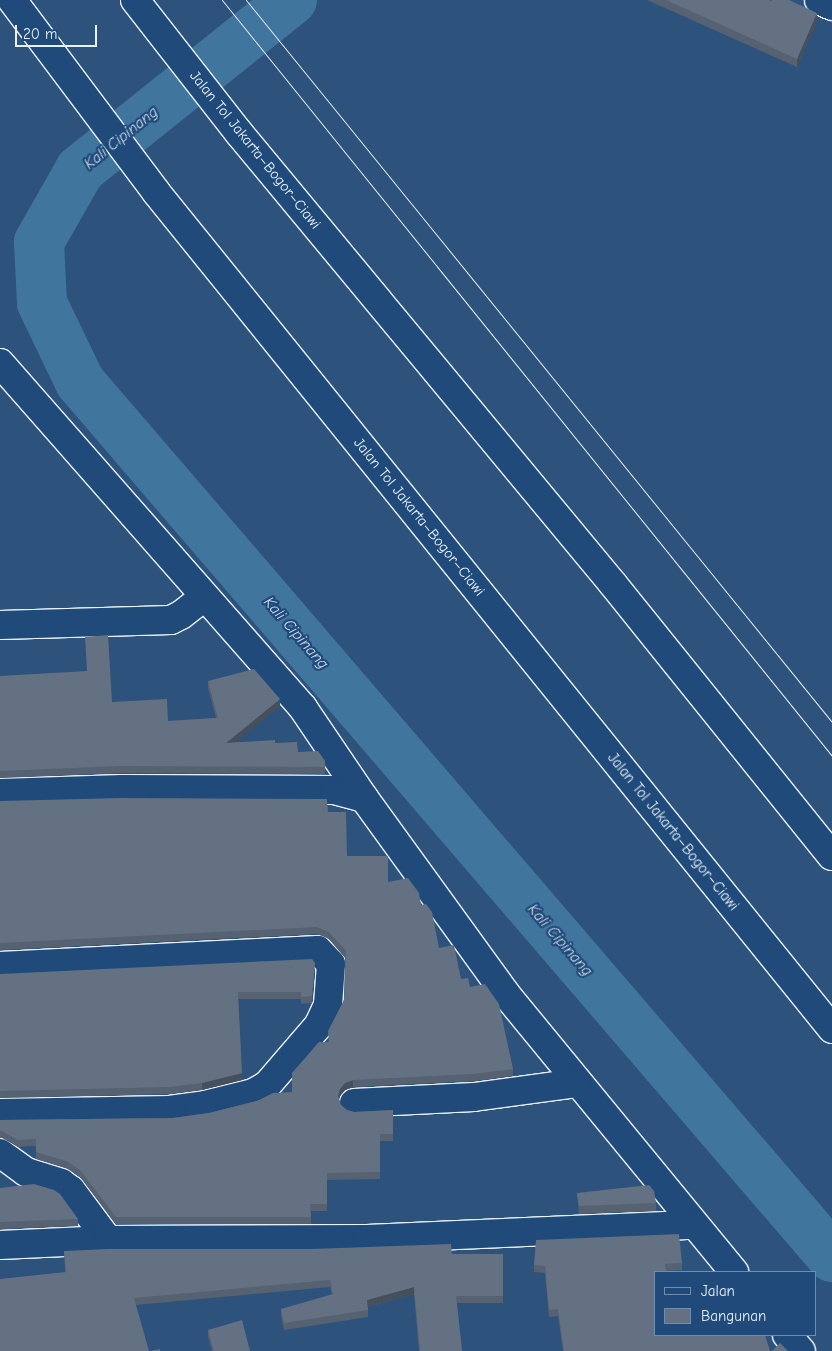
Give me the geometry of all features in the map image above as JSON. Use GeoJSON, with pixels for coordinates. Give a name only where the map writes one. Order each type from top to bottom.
{"type":"FeatureCollection","features":[{"type":"Feature","properties":{"kind":"main road","name":"Jalan Tol Jakarta–Bogor–Ciawi"},"geometry":{"type":"LineString","coordinates":[[12,0],[156,192],[832,1028]]}},
{"type":"Feature","properties":{"kind":"main road"},"geometry":{"type":"LineString","coordinates":[[820,0],[832,6]]}},
{"type":"Feature","properties":{"kind":"main road","name":"Jalan Tol Jakarta–Bogor–Ciawi"},"geometry":{"type":"LineString","coordinates":[[142,8],[239,133],[764,770],[832,856]]}},
{"type":"Feature","properties":{"kind":"main road"},"geometry":{"type":"LineString","coordinates":[[0,363],[303,708],[364,798],[505,994],[693,1225],[733,1271]]}},
{"type":"Feature","properties":{"kind":"main road"},"geometry":{"type":"LineString","coordinates":[[0,625],[171,620],[181,615],[204,597]]}},
{"type":"Feature","properties":{"kind":"main road"},"geometry":{"type":"LineString","coordinates":[[764,770],[832,833]]}},
{"type":"Feature","properties":{"kind":"main road"},"geometry":{"type":"LineString","coordinates":[[0,793],[122,789],[334,790],[364,798]]}},
{"type":"Feature","properties":{"kind":"main road"},"geometry":{"type":"LineString","coordinates":[[0,966],[318,950],[331,964],[328,1005],[318,1026],[268,1085],[253,1093],[205,1106],[171,1110],[0,1114]]}},
{"type":"Feature","properties":{"kind":"main road"},"geometry":{"type":"LineString","coordinates":[[354,1103],[474,1097],[578,1083]]}},
{"type":"Feature","properties":{"kind":"main road"},"geometry":{"type":"LineString","coordinates":[[0,1154],[26,1172],[61,1183],[71,1190],[108,1240]]}},
{"type":"Feature","properties":{"kind":"main road"},"geometry":{"type":"LineString","coordinates":[[0,1245],[108,1240],[367,1239],[693,1225]]}},
{"type":"Feature","properties":{"kind":"main road"},"geometry":{"type":"LineString","coordinates":[[788,1336],[801,1351]]}},
{"type":"Feature","properties":{"kind":"building"},"geometry":{"type":"Polygon","coordinates":[[[666,0],[789,0],[817,13],[797,59],[666,0]]]}},
{"type":"Feature","properties":{"kind":"building"},"geometry":{"type":"Polygon","coordinates":[[[108,635],[112,702],[167,699],[168,721],[218,718],[208,681],[254,669],[280,699],[226,743],[275,740],[275,743],[297,742],[298,752],[318,751],[325,761],[325,767],[122,766],[0,771],[0,676],[87,671],[85,637],[108,635]]]}},
{"type":"Feature","properties":{"kind":"building"},"geometry":{"type":"Polygon","coordinates":[[[122,798],[327,799],[328,812],[346,812],[347,856],[388,856],[388,882],[408,878],[419,893],[421,905],[426,904],[432,912],[439,948],[454,945],[461,979],[468,978],[470,987],[485,984],[499,1004],[513,1069],[473,1074],[353,1080],[345,1083],[340,1089],[338,1096],[341,1105],[347,1110],[354,1112],[393,1110],[393,1134],[380,1134],[380,1172],[327,1173],[327,1204],[310,1204],[311,1217],[116,1217],[80,1170],[66,1161],[36,1152],[36,1139],[18,1140],[0,1131],[0,1120],[173,1118],[209,1113],[257,1101],[273,1093],[292,1092],[292,1073],[319,1042],[329,1042],[328,1031],[344,1000],[346,951],[329,932],[317,927],[0,943],[0,801],[122,798]]]}},
{"type":"Feature","properties":{"kind":"building"},"geometry":{"type":"Polygon","coordinates":[[[312,959],[315,963],[312,996],[301,997],[301,992],[238,992],[242,1073],[202,1083],[170,1087],[0,1091],[0,974],[312,959]]]}},
{"type":"Feature","properties":{"kind":"building"},"geometry":{"type":"Polygon","coordinates":[[[34,1184],[54,1190],[60,1194],[78,1219],[0,1222],[0,1188],[34,1184]]]}},
{"type":"Feature","properties":{"kind":"building"},"geometry":{"type":"Polygon","coordinates":[[[649,1185],[654,1191],[656,1203],[579,1206],[577,1193],[649,1185]]]}},
{"type":"Feature","properties":{"kind":"building"},"geometry":{"type":"Polygon","coordinates":[[[679,1234],[682,1263],[665,1264],[666,1271],[654,1271],[654,1336],[765,1336],[770,1351],[564,1351],[558,1309],[549,1310],[545,1266],[534,1265],[536,1240],[679,1234]]]}},
{"type":"Feature","properties":{"kind":"building"},"geometry":{"type":"Polygon","coordinates":[[[451,1244],[452,1254],[503,1254],[503,1296],[456,1296],[462,1351],[420,1351],[414,1287],[367,1300],[368,1310],[284,1323],[281,1309],[333,1294],[330,1280],[134,1298],[149,1351],[0,1351],[0,1279],[66,1272],[64,1251],[108,1249],[312,1249],[451,1244]]]}},
{"type":"Feature","properties":{"kind":"building"},"geometry":{"type":"Polygon","coordinates":[[[242,1320],[250,1351],[214,1351],[208,1330],[242,1320]]]}},
{"type":"Feature","properties":{"kind":"building"},"geometry":{"type":"Polygon","coordinates":[[[780,1343],[788,1351],[772,1351],[780,1343]]]}},
{"type":"Feature","properties":{"kind":"waterway","name":"Kali Cipinang"},"geometry":{"type":"LineString","coordinates":[[292,0],[80,170],[39,242],[42,303],[80,382],[832,1257]]}},
{"type":"Feature","properties":{"kind":"tram line"},"geometry":{"type":"LineString","coordinates":[[222,0],[832,756]]}},
{"type":"Feature","properties":{"kind":"tram line"},"geometry":{"type":"LineString","coordinates":[[246,0],[832,722]]}}]}
